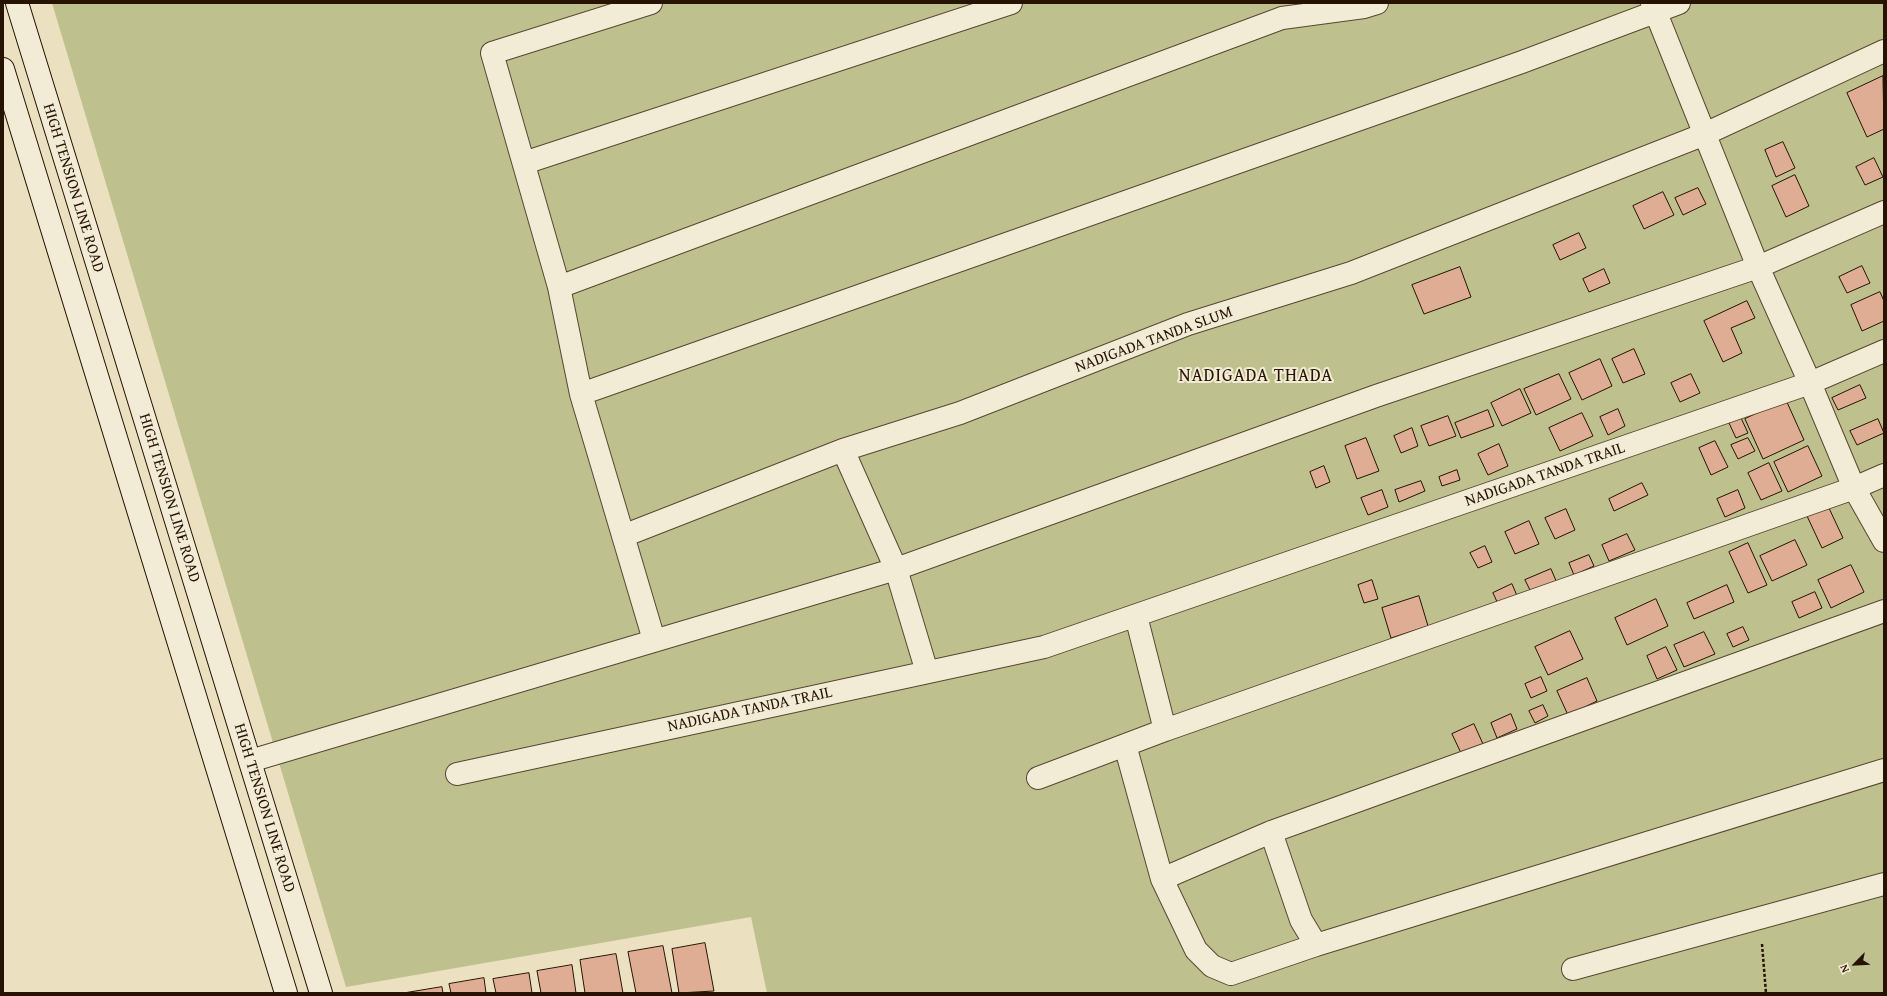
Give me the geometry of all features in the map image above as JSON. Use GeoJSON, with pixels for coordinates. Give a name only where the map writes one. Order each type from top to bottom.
{"type":"FeatureCollection","features":[{"type":"Feature","properties":{"kind":"street","name":"HIGH TENSION LINE ROAD"},"geometry":{"type":"LineString","coordinates":[[17,3],[321,993]]}},
{"type":"Feature","properties":{"kind":"street"},"geometry":{"type":"LineString","coordinates":[[651,3],[492,53],[559,287],[581,394],[654,640]]}},
{"type":"Feature","properties":{"kind":"street"},"geometry":{"type":"LineString","coordinates":[[524,163],[1011,3]]}},
{"type":"Feature","properties":{"kind":"street"},"geometry":{"type":"LineString","coordinates":[[559,287],[1282,18],[1364,7],[1377,3]]}},
{"type":"Feature","properties":{"kind":"street"},"geometry":{"type":"LineString","coordinates":[[581,394],[1515,64],[1654,7],[1679,3]]}},
{"type":"Feature","properties":{"kind":"street"},"geometry":{"type":"LineString","coordinates":[[1654,7],[1758,267],[1810,383],[1854,488],[1884,541]]}},
{"type":"Feature","properties":{"kind":"street","name":"NADIGADA TANDA SLUM"},"geometry":{"type":"LineString","coordinates":[[623,536],[844,450],[960,413],[1188,324],[1351,273],[1705,134],[1884,51]]}},
{"type":"Feature","properties":{"kind":"street","name":"HIGH TENSION LINE ROAD"},"geometry":{"type":"LineString","coordinates":[[3,69],[286,993]]}},
{"type":"Feature","properties":{"kind":"street"},"geometry":{"type":"LineString","coordinates":[[12,98],[43,87]]}},
{"type":"Feature","properties":{"kind":"street"},"geometry":{"type":"LineString","coordinates":[[250,761],[896,569],[1376,396],[1758,267],[1884,212]]}},
{"type":"Feature","properties":{"kind":"street","name":"NADIGADA TANDA TRAIL"},"geometry":{"type":"LineString","coordinates":[[457,774],[1044,647],[1205,593],[1810,383],[1884,351]]}},
{"type":"Feature","properties":{"kind":"street"},"geometry":{"type":"LineString","coordinates":[[844,450],[896,569],[927,672]]}},
{"type":"Feature","properties":{"kind":"street"},"geometry":{"type":"LineString","coordinates":[[1038,778],[1165,730],[1854,488],[1884,475]]}},
{"type":"Feature","properties":{"kind":"street"},"geometry":{"type":"LineString","coordinates":[[1162,878],[1271,832],[1884,611]]}},
{"type":"Feature","properties":{"kind":"street"},"geometry":{"type":"LineString","coordinates":[[1136,616],[1165,730]]}},
{"type":"Feature","properties":{"kind":"street"},"geometry":{"type":"LineString","coordinates":[[1125,745],[1162,878],[1196,950],[1212,966],[1231,974],[1316,944],[1884,770]]}},
{"type":"Feature","properties":{"kind":"street"},"geometry":{"type":"LineString","coordinates":[[1271,832],[1301,920],[1316,944]]}},
{"type":"Feature","properties":{"kind":"street"},"geometry":{"type":"LineString","coordinates":[[1573,969],[1884,884]]}},
{"type":"Feature","properties":{"kind":"path"},"geometry":{"type":"LineString","coordinates":[[1759,917],[1766,993]]}},
{"type":"Feature","properties":{"kind":"green space"},"geometry":{"type":"Polygon","coordinates":[[[52,3],[1884,3],[1884,993],[767,993],[751,917],[346,987],[52,3]]]}},
{"type":"Feature","properties":{"kind":"building"},"geometry":{"type":"Polygon","coordinates":[[[1883,76],[1884,129],[1867,137],[1847,93],[1883,76]]]}},
{"type":"Feature","properties":{"kind":"building"},"geometry":{"type":"Polygon","coordinates":[[[1783,142],[1795,168],[1776,177],[1765,150],[1783,142]]]}},
{"type":"Feature","properties":{"kind":"building"},"geometry":{"type":"Polygon","coordinates":[[[1874,158],[1883,177],[1865,185],[1856,167],[1874,158]]]}},
{"type":"Feature","properties":{"kind":"building"},"geometry":{"type":"Polygon","coordinates":[[[1795,175],[1809,206],[1786,217],[1772,186],[1795,175]]]}},
{"type":"Feature","properties":{"kind":"building"},"geometry":{"type":"Polygon","coordinates":[[[1698,188],[1706,204],[1683,215],[1675,198],[1698,188]]]}},
{"type":"Feature","properties":{"kind":"building"},"geometry":{"type":"Polygon","coordinates":[[[1663,192],[1674,215],[1644,229],[1633,206],[1663,192]]]}},
{"type":"Feature","properties":{"kind":"building"},"geometry":{"type":"Polygon","coordinates":[[[1579,233],[1586,248],[1560,260],[1553,245],[1579,233]]]}},
{"type":"Feature","properties":{"kind":"building"},"geometry":{"type":"Polygon","coordinates":[[[1862,266],[1870,283],[1847,293],[1839,277],[1862,266]]]}},
{"type":"Feature","properties":{"kind":"building"},"geometry":{"type":"Polygon","coordinates":[[[1460,267],[1471,297],[1424,314],[1412,285],[1460,267]]]}},
{"type":"Feature","properties":{"kind":"building"},"geometry":{"type":"Polygon","coordinates":[[[1604,269],[1610,283],[1589,292],[1583,279],[1604,269]]]}},
{"type":"Feature","properties":{"kind":"building"},"geometry":{"type":"Polygon","coordinates":[[[1880,292],[1884,301],[1884,321],[1862,331],[1851,305],[1880,292]]]}},
{"type":"Feature","properties":{"kind":"building"},"geometry":{"type":"Polygon","coordinates":[[[1747,301],[1755,318],[1731,328],[1742,353],[1723,362],[1704,321],[1747,301]]]}},
{"type":"Feature","properties":{"kind":"building"},"geometry":{"type":"Polygon","coordinates":[[[1634,349],[1645,374],[1623,383],[1612,359],[1634,349]]]}},
{"type":"Feature","properties":{"kind":"building"},"geometry":{"type":"Polygon","coordinates":[[[1600,359],[1612,386],[1582,400],[1569,373],[1600,359]]]}},
{"type":"Feature","properties":{"kind":"building"},"geometry":{"type":"Polygon","coordinates":[[[1559,374],[1571,399],[1536,415],[1524,389],[1559,374]]]}},
{"type":"Feature","properties":{"kind":"building"},"geometry":{"type":"Polygon","coordinates":[[[1691,374],[1700,393],[1680,402],[1671,383],[1691,374]]]}},
{"type":"Feature","properties":{"kind":"building"},"geometry":{"type":"Polygon","coordinates":[[[1860,385],[1866,398],[1838,410],[1832,398],[1860,385]]]}},
{"type":"Feature","properties":{"kind":"building"},"geometry":{"type":"Polygon","coordinates":[[[1520,389],[1531,413],[1502,426],[1491,403],[1520,389]]]}},
{"type":"Feature","properties":{"kind":"building"},"geometry":{"type":"Polygon","coordinates":[[[1786,400],[1804,440],[1763,459],[1745,419],[1786,400]]]}},
{"type":"Feature","properties":{"kind":"building"},"geometry":{"type":"Polygon","coordinates":[[[1618,409],[1625,426],[1608,435],[1600,417],[1618,409]]]}},
{"type":"Feature","properties":{"kind":"building"},"geometry":{"type":"Polygon","coordinates":[[[1488,410],[1494,426],[1461,438],[1455,423],[1488,410]]]}},
{"type":"Feature","properties":{"kind":"building"},"geometry":{"type":"Polygon","coordinates":[[[1582,413],[1593,436],[1560,451],[1549,428],[1582,413]]]}},
{"type":"Feature","properties":{"kind":"building"},"geometry":{"type":"Polygon","coordinates":[[[1448,416],[1456,436],[1429,446],[1421,426],[1448,416]]]}},
{"type":"Feature","properties":{"kind":"building"},"geometry":{"type":"Polygon","coordinates":[[[1741,418],[1748,433],[1736,438],[1729,423],[1741,418]]]}},
{"type":"Feature","properties":{"kind":"building"},"geometry":{"type":"Polygon","coordinates":[[[1878,419],[1884,433],[1857,445],[1850,431],[1878,419]]]}},
{"type":"Feature","properties":{"kind":"building"},"geometry":{"type":"Polygon","coordinates":[[[1412,428],[1418,446],[1401,453],[1394,436],[1412,428]]]}},
{"type":"Feature","properties":{"kind":"building"},"geometry":{"type":"Polygon","coordinates":[[[1366,438],[1379,471],[1357,479],[1345,446],[1366,438]]]}},
{"type":"Feature","properties":{"kind":"building"},"geometry":{"type":"Polygon","coordinates":[[[1748,438],[1755,451],[1738,459],[1731,445],[1748,438]]]}},
{"type":"Feature","properties":{"kind":"building"},"geometry":{"type":"Polygon","coordinates":[[[1715,441],[1728,467],[1711,475],[1699,448],[1715,441]]]}},
{"type":"Feature","properties":{"kind":"building"},"geometry":{"type":"Polygon","coordinates":[[[1499,444],[1508,466],[1488,475],[1478,454],[1499,444]]]}},
{"type":"Feature","properties":{"kind":"building"},"geometry":{"type":"Polygon","coordinates":[[[1808,446],[1822,476],[1788,492],[1774,462],[1808,446]]]}},
{"type":"Feature","properties":{"kind":"building"},"geometry":{"type":"Polygon","coordinates":[[[1769,463],[1782,491],[1761,500],[1748,473],[1769,463]]]}},
{"type":"Feature","properties":{"kind":"building"},"geometry":{"type":"Polygon","coordinates":[[[1324,466],[1330,482],[1316,488],[1310,472],[1324,466]]]}},
{"type":"Feature","properties":{"kind":"building"},"geometry":{"type":"Polygon","coordinates":[[[1457,470],[1460,480],[1442,486],[1439,477],[1457,470]]]}},
{"type":"Feature","properties":{"kind":"building"},"geometry":{"type":"Polygon","coordinates":[[[1421,481],[1425,491],[1399,502],[1395,490],[1421,481]]]}},
{"type":"Feature","properties":{"kind":"building"},"geometry":{"type":"Polygon","coordinates":[[[1642,483],[1648,495],[1614,511],[1609,499],[1642,483]]]}},
{"type":"Feature","properties":{"kind":"building"},"geometry":{"type":"Polygon","coordinates":[[[1382,490],[1388,507],[1368,515],[1361,498],[1382,490]]]}},
{"type":"Feature","properties":{"kind":"building"},"geometry":{"type":"Polygon","coordinates":[[[1738,490],[1745,508],[1725,517],[1717,499],[1738,490]]]}},
{"type":"Feature","properties":{"kind":"building"},"geometry":{"type":"Polygon","coordinates":[[[1828,506],[1843,538],[1822,548],[1807,516],[1828,506]]]}},
{"type":"Feature","properties":{"kind":"building"},"geometry":{"type":"Polygon","coordinates":[[[1566,509],[1575,530],[1555,539],[1545,518],[1566,509]]]}},
{"type":"Feature","properties":{"kind":"building"},"geometry":{"type":"Polygon","coordinates":[[[1529,521],[1539,544],[1515,554],[1505,532],[1529,521]]]}},
{"type":"Feature","properties":{"kind":"building"},"geometry":{"type":"Polygon","coordinates":[[[1627,534],[1635,550],[1609,561],[1602,545],[1627,534]]]}},
{"type":"Feature","properties":{"kind":"building"},"geometry":{"type":"Polygon","coordinates":[[[1795,540],[1807,565],[1772,581],[1760,556],[1795,540]]]}},
{"type":"Feature","properties":{"kind":"building"},"geometry":{"type":"Polygon","coordinates":[[[1748,543],[1767,585],[1748,593],[1729,552],[1748,543]]]}},
{"type":"Feature","properties":{"kind":"building"},"geometry":{"type":"Polygon","coordinates":[[[1485,546],[1492,562],[1478,568],[1470,553],[1485,546]]]}},
{"type":"Feature","properties":{"kind":"building"},"geometry":{"type":"Polygon","coordinates":[[[1589,555],[1594,566],[1574,575],[1569,563],[1589,555]]]}},
{"type":"Feature","properties":{"kind":"building"},"geometry":{"type":"Polygon","coordinates":[[[1851,565],[1864,592],[1831,608],[1818,580],[1851,565]]]}},
{"type":"Feature","properties":{"kind":"building"},"geometry":{"type":"Polygon","coordinates":[[[1551,569],[1557,583],[1532,594],[1525,580],[1551,569]]]}},
{"type":"Feature","properties":{"kind":"building"},"geometry":{"type":"Polygon","coordinates":[[[1372,580],[1378,599],[1364,603],[1358,585],[1372,580]]]}},
{"type":"Feature","properties":{"kind":"building"},"geometry":{"type":"Polygon","coordinates":[[[1512,584],[1518,598],[1499,606],[1493,593],[1512,584]]]}},
{"type":"Feature","properties":{"kind":"building"},"geometry":{"type":"Polygon","coordinates":[[[1727,585],[1734,602],[1694,619],[1687,603],[1727,585]]]}},
{"type":"Feature","properties":{"kind":"building"},"geometry":{"type":"Polygon","coordinates":[[[1815,592],[1822,608],[1799,618],[1792,602],[1815,592]]]}},
{"type":"Feature","properties":{"kind":"building"},"geometry":{"type":"Polygon","coordinates":[[[1419,596],[1428,626],[1391,638],[1382,608],[1419,596]]]}},
{"type":"Feature","properties":{"kind":"building"},"geometry":{"type":"Polygon","coordinates":[[[1656,599],[1668,626],[1627,645],[1615,618],[1656,599]]]}},
{"type":"Feature","properties":{"kind":"building"},"geometry":{"type":"Polygon","coordinates":[[[1743,627],[1749,640],[1733,647],[1727,634],[1743,627]]]}},
{"type":"Feature","properties":{"kind":"building"},"geometry":{"type":"Polygon","coordinates":[[[1570,631],[1583,659],[1548,675],[1535,647],[1570,631]]]}},
{"type":"Feature","properties":{"kind":"building"},"geometry":{"type":"Polygon","coordinates":[[[1704,632],[1715,654],[1684,667],[1674,645],[1704,632]]]}},
{"type":"Feature","properties":{"kind":"building"},"geometry":{"type":"Polygon","coordinates":[[[1666,647],[1677,670],[1657,679],[1647,656],[1666,647]]]}},
{"type":"Feature","properties":{"kind":"building"},"geometry":{"type":"Polygon","coordinates":[[[1541,677],[1547,691],[1531,698],[1525,684],[1541,677]]]}},
{"type":"Feature","properties":{"kind":"building"},"geometry":{"type":"Polygon","coordinates":[[[1587,678],[1597,701],[1568,715],[1557,691],[1587,678]]]}},
{"type":"Feature","properties":{"kind":"building"},"geometry":{"type":"Polygon","coordinates":[[[1543,705],[1548,716],[1535,723],[1529,711],[1543,705]]]}},
{"type":"Feature","properties":{"kind":"building"},"geometry":{"type":"Polygon","coordinates":[[[1511,714],[1517,729],[1497,738],[1491,723],[1511,714]]]}},
{"type":"Feature","properties":{"kind":"building"},"geometry":{"type":"Polygon","coordinates":[[[1474,724],[1483,744],[1461,753],[1452,734],[1474,724]]]}},
{"type":"Feature","properties":{"kind":"building"},"geometry":{"type":"Polygon","coordinates":[[[705,943],[714,991],[679,993],[672,949],[705,943]]]}},
{"type":"Feature","properties":{"kind":"building"},"geometry":{"type":"Polygon","coordinates":[[[663,946],[672,993],[636,993],[628,952],[663,946]]]}},
{"type":"Feature","properties":{"kind":"building"},"geometry":{"type":"Polygon","coordinates":[[[616,954],[623,993],[585,993],[580,960],[616,954]]]}},
{"type":"Feature","properties":{"kind":"building"},"geometry":{"type":"Polygon","coordinates":[[[572,965],[576,993],[541,993],[537,971],[572,965]]]}},
{"type":"Feature","properties":{"kind":"building"},"geometry":{"type":"Polygon","coordinates":[[[529,973],[532,993],[496,993],[493,979],[529,973]]]}},
{"type":"Feature","properties":{"kind":"building"},"geometry":{"type":"Polygon","coordinates":[[[484,978],[486,993],[451,993],[449,984],[484,978]]]}},
{"type":"Feature","properties":{"kind":"building"},"geometry":{"type":"Polygon","coordinates":[[[442,987],[443,993],[404,993],[442,987]]]}},
{"type":"Feature","properties":{"kind":"district","name":"NADIGADA THADA"},"geometry":{"type":"Point","coordinates":[1256,376]}}]}
